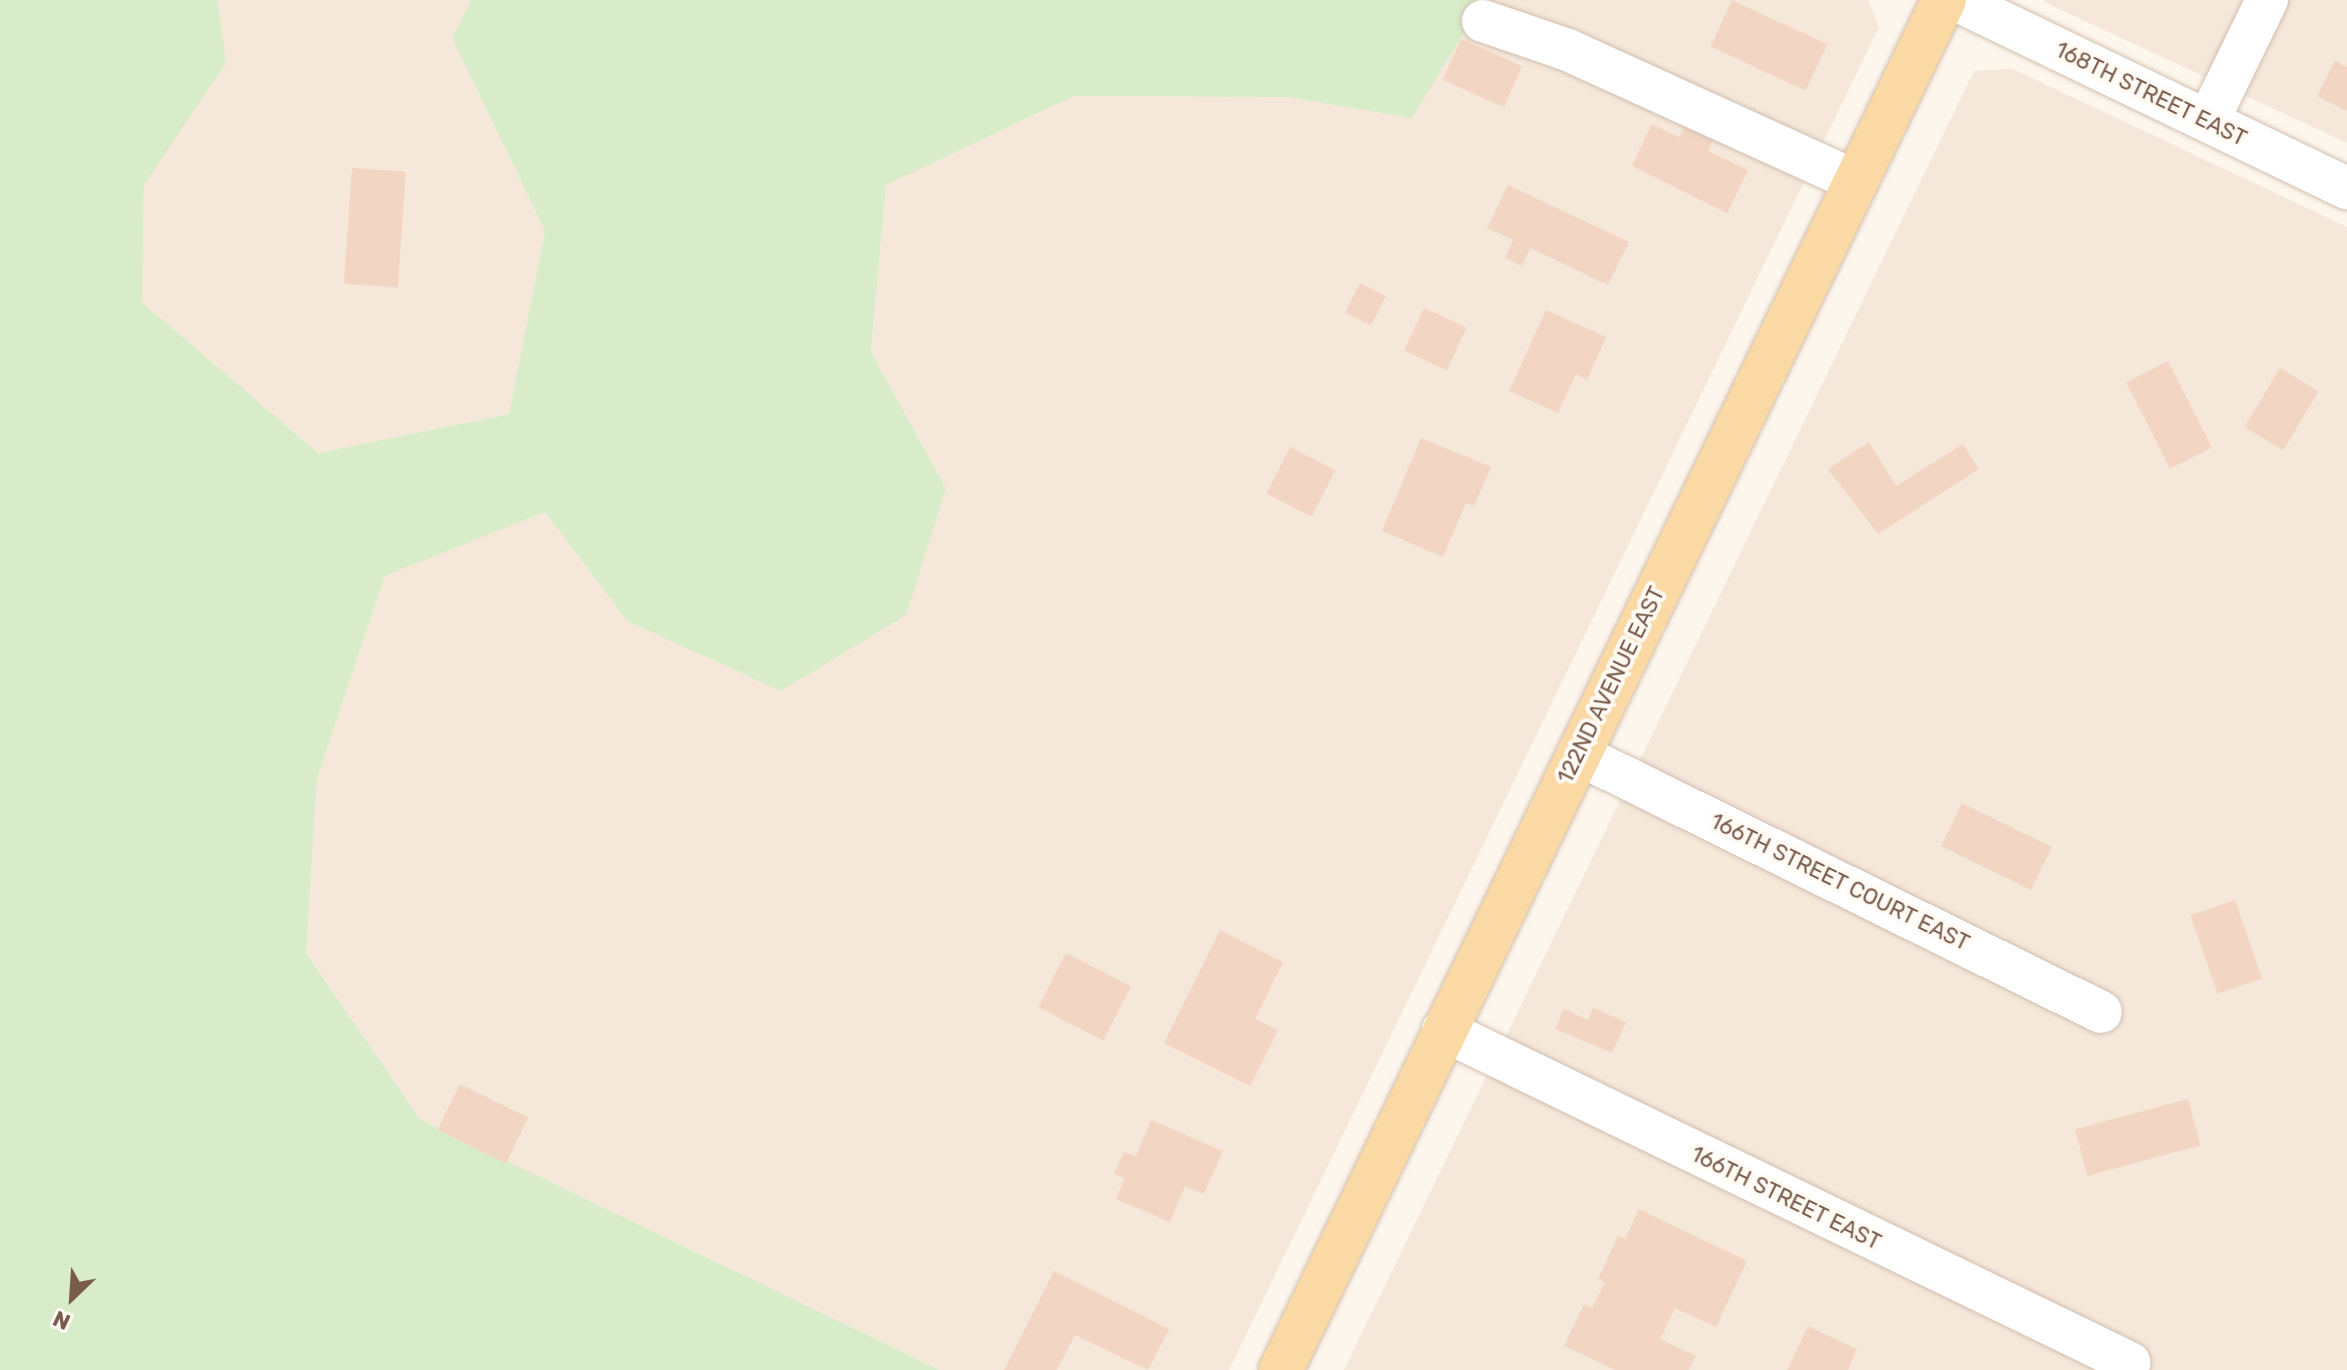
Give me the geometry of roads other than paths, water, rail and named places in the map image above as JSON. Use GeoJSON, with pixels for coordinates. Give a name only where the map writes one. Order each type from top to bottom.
{"type":"FeatureCollection","features":[{"type":"Feature","properties":{"kind":"main road","name":"122ND AVENUE EAST"},"geometry":{"type":"LineString","coordinates":[[1281,1370],[1944,0]]}},
{"type":"Feature","properties":{"kind":"street","name":"168TH STREET EAST"},"geometry":{"type":"LineString","coordinates":[[1956,0],[2347,188]]}},
{"type":"Feature","properties":{"kind":"street"},"geometry":{"type":"LineString","coordinates":[[2208,121],[2267,0]]}},
{"type":"Feature","properties":{"kind":"street"},"geometry":{"type":"LineString","coordinates":[[1483,21],[1568,50],[1856,181]]}},
{"type":"Feature","properties":{"kind":"street","name":"166TH STREET COURT EAST"},"geometry":{"type":"LineString","coordinates":[[1578,754],[2101,1012]]}},
{"type":"Feature","properties":{"kind":"street","name":"166TH STREET EAST"},"geometry":{"type":"LineString","coordinates":[[1443,1030],[2130,1363]]}}]}
